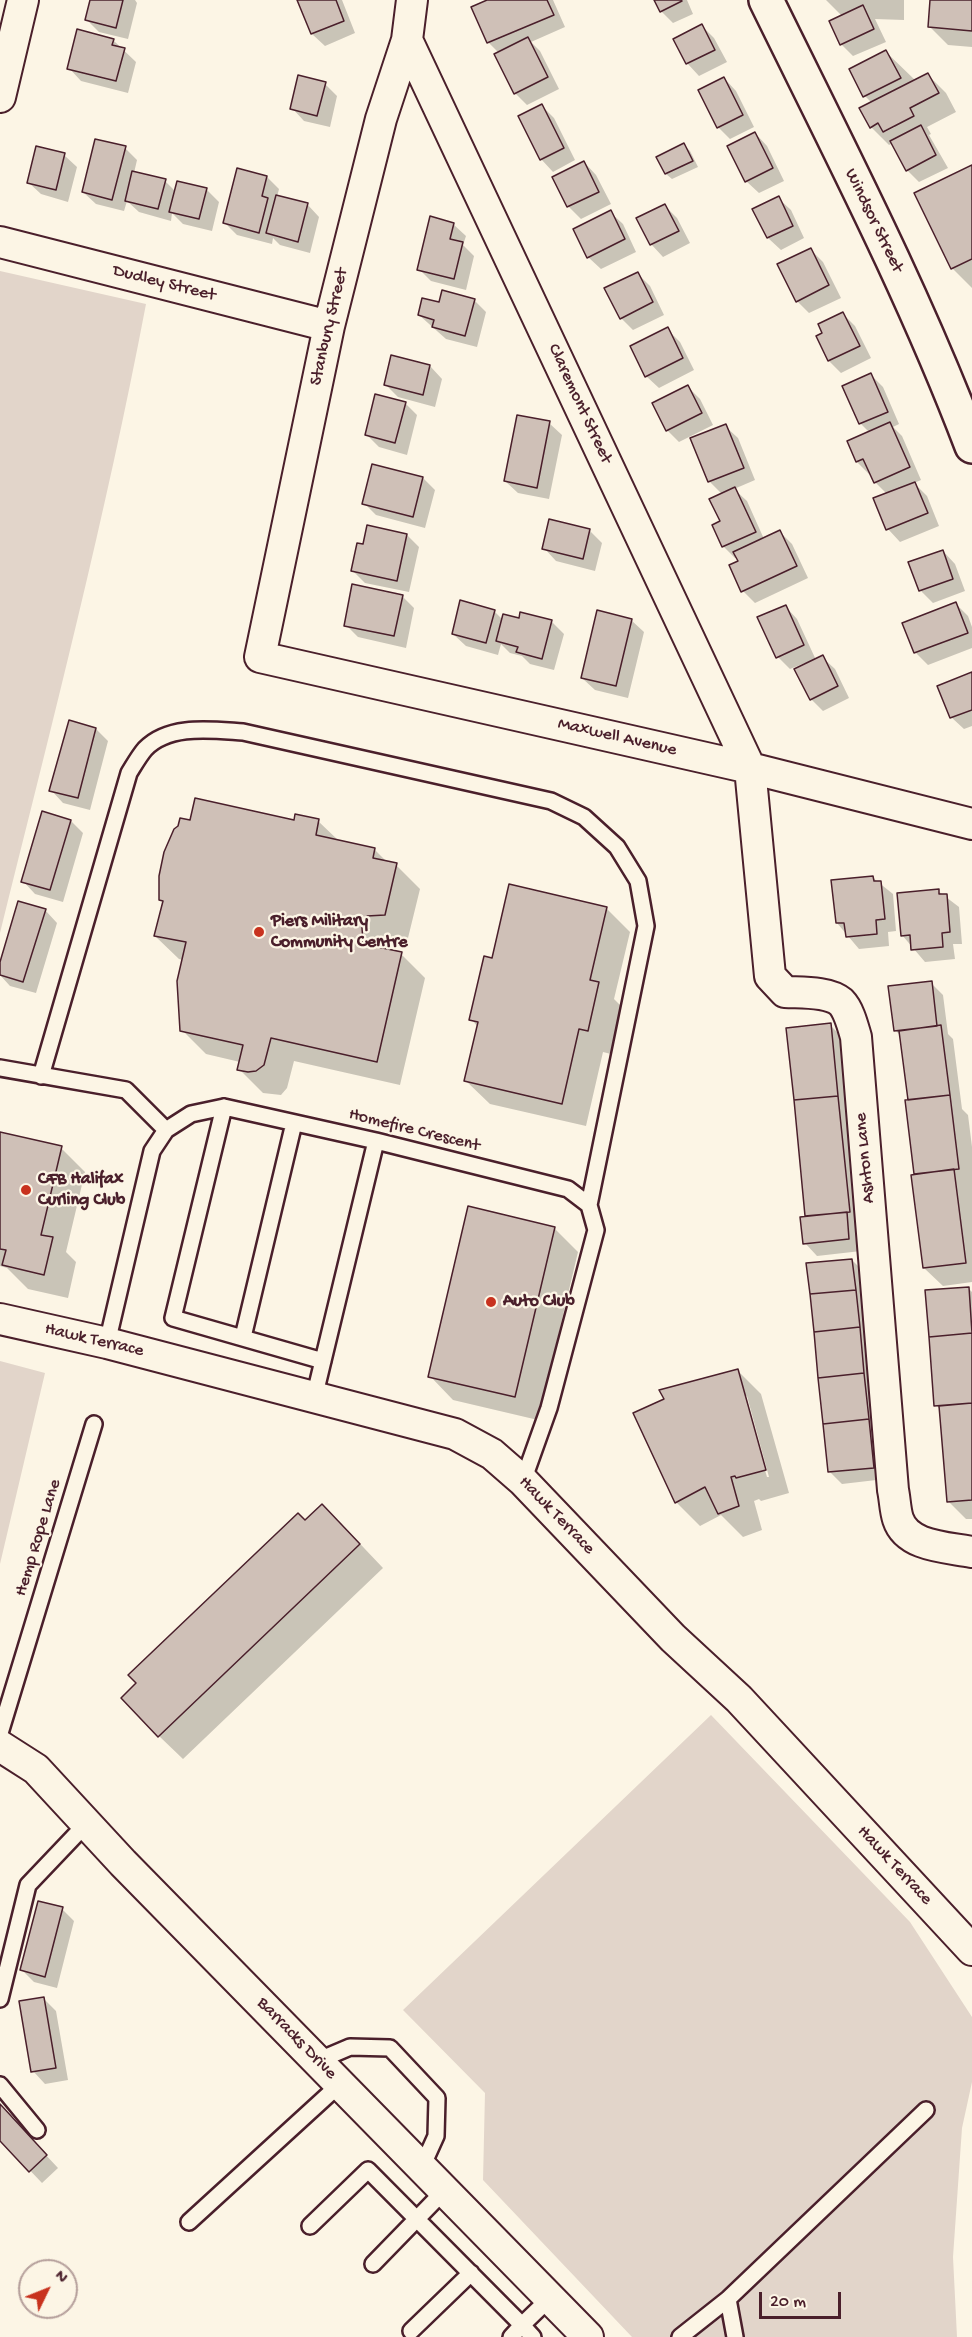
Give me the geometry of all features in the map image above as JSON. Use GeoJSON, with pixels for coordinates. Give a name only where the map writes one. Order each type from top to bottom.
{"type":"FeatureCollection","features":[{"type":"Feature","properties":{"kind":"street"},"geometry":{"type":"LineString","coordinates":[[0,97],[23,0]]}},
{"type":"Feature","properties":{"kind":"street","name":"Stanbury Street"},"geometry":{"type":"LineString","coordinates":[[260,657],[329,326],[381,118],[407,40],[412,0]]}},
{"type":"Feature","properties":{"kind":"street","name":"Windsor Street"},"geometry":{"type":"LineString","coordinates":[[766,0],[889,252],[943,370],[972,446]]}},
{"type":"Feature","properties":{"kind":"street","name":"Claremont Street"},"geometry":{"type":"LineString","coordinates":[[407,40],[750,768]]}},
{"type":"Feature","properties":{"kind":"street","name":"Dudley Street"},"geometry":{"type":"LineString","coordinates":[[0,242],[329,326]]}},
{"type":"Feature","properties":{"kind":"street","name":"Maxwell Avenue"},"geometry":{"type":"LineString","coordinates":[[260,657],[750,768],[972,824]]}},
{"type":"Feature","properties":{"kind":"street","name":"Ashton Lane"},"geometry":{"type":"LineString","coordinates":[[750,768],[770,976],[785,992],[818,993],[841,1002],[850,1018],[856,1037],[893,1490],[898,1519],[905,1532],[916,1541],[972,1552]]}},
{"type":"Feature","properties":{"kind":"street","name":"Hawk Terrace"},"geometry":{"type":"LineString","coordinates":[[0,1319],[107,1343],[455,1434],[492,1454],[523,1481],[673,1638],[739,1699],[972,1950]]}},
{"type":"Feature","properties":{"kind":"street","name":"Barracks Drive"},"geometry":{"type":"LineString","coordinates":[[0,1746],[36,1769],[86,1824],[588,2337]]}},
{"type":"Feature","properties":{"kind":"lane"},"geometry":{"type":"LineString","coordinates":[[41,1076],[129,773],[146,748],[172,732],[209,730],[243,732],[551,801],[584,817],[617,847],[638,881],[646,926],[589,1205],[596,1230],[549,1408],[523,1481]]}},
{"type":"Feature","properties":{"kind":"lane"},"geometry":{"type":"LineString","coordinates":[[0,1068],[126,1089],[166,1130]]}},
{"type":"Feature","properties":{"kind":"lane"},"geometry":{"type":"LineString","coordinates":[[224,1107],[173,1318],[323,1361]]}},
{"type":"Feature","properties":{"kind":"lane","name":"Homefire Crescent"},"geometry":{"type":"LineString","coordinates":[[107,1343],[152,1151],[166,1130],[191,1114],[224,1107],[376,1141],[568,1189],[589,1205]]}},
{"type":"Feature","properties":{"kind":"lane"},"geometry":{"type":"LineString","coordinates":[[243,1338],[294,1123]]}},
{"type":"Feature","properties":{"kind":"lane"},"geometry":{"type":"LineString","coordinates":[[314,1398],[376,1141]]}},
{"type":"Feature","properties":{"kind":"lane","name":"Hemp Rope Lane"},"geometry":{"type":"LineString","coordinates":[[0,1733],[94,1424]]}},
{"type":"Feature","properties":{"kind":"lane"},"geometry":{"type":"LineString","coordinates":[[0,1999],[27,1885],[86,1824]]}},
{"type":"Feature","properties":{"kind":"lane"},"geometry":{"type":"LineString","coordinates":[[317,2061],[350,2048],[390,2048],[437,2098],[436,2136],[422,2167]]}},
{"type":"Feature","properties":{"kind":"lane"},"geometry":{"type":"LineString","coordinates":[[189,2222],[340,2084]]}},
{"type":"Feature","properties":{"kind":"lane"},"geometry":{"type":"LineString","coordinates":[[0,2085],[37,2130]]}},
{"type":"Feature","properties":{"kind":"lane"},"geometry":{"type":"LineString","coordinates":[[680,2337],[728,2300],[926,2110]]}},
{"type":"Feature","properties":{"kind":"lane"},"geometry":{"type":"LineString","coordinates":[[310,2226],[368,2170],[534,2337]]}},
{"type":"Feature","properties":{"kind":"lane"},"geometry":{"type":"LineString","coordinates":[[373,2264],[444,2191]]}},
{"type":"Feature","properties":{"kind":"lane"},"geometry":{"type":"LineString","coordinates":[[411,2331],[471,2272]]}},
{"type":"Feature","properties":{"kind":"lane"},"geometry":{"type":"LineString","coordinates":[[511,2337],[550,2298]]}},
{"type":"Feature","properties":{"kind":"lane"},"geometry":{"type":"LineString","coordinates":[[728,2300],[735,2337]]}},
{"type":"Feature","properties":{"kind":"shaded area"},"geometry":{"type":"Polygon","coordinates":[[[0,271],[146,304],[96,541],[0,933],[0,271]]]}},
{"type":"Feature","properties":{"kind":"shaded area"},"geometry":{"type":"Polygon","coordinates":[[[0,1361],[45,1373],[0,1564],[0,1361]]]}},
{"type":"Feature","properties":{"kind":"shaded area"},"geometry":{"type":"Polygon","coordinates":[[[711,1715],[910,1922],[972,2017],[972,2082],[962,2128],[953,2257],[957,2337],[632,2337],[483,2180],[485,2093],[403,2010],[711,1715]]]}},
{"type":"Feature","properties":{"kind":"building"},"geometry":{"type":"Polygon","coordinates":[[[90,0],[123,0],[116,28],[85,20],[90,0]]]}},
{"type":"Feature","properties":{"kind":"building"},"geometry":{"type":"Polygon","coordinates":[[[297,0],[336,0],[344,21],[311,34],[297,0]]]}},
{"type":"Feature","properties":{"kind":"building"},"geometry":{"type":"Polygon","coordinates":[[[487,0],[547,0],[554,15],[487,43],[471,7],[487,0]]]}},
{"type":"Feature","properties":{"kind":"building"},"geometry":{"type":"Polygon","coordinates":[[[654,0],[681,0],[682,1],[660,12],[654,0]]]}},
{"type":"Feature","properties":{"kind":"building"},"geometry":{"type":"Polygon","coordinates":[[[930,0],[972,0],[972,31],[928,27],[930,0]]]}},
{"type":"Feature","properties":{"kind":"building"},"geometry":{"type":"Polygon","coordinates":[[[863,5],[874,29],[840,45],[829,21],[863,5]]]}},
{"type":"Feature","properties":{"kind":"building"},"geometry":{"type":"Polygon","coordinates":[[[702,24],[715,50],[686,64],[673,39],[702,24]]]}},
{"type":"Feature","properties":{"kind":"building"},"geometry":{"type":"Polygon","coordinates":[[[77,29],[114,39],[112,45],[125,48],[116,81],[67,69],[77,29]]]}},
{"type":"Feature","properties":{"kind":"building"},"geometry":{"type":"Polygon","coordinates":[[[528,37],[548,77],[514,94],[494,54],[528,37]]]}},
{"type":"Feature","properties":{"kind":"building"},"geometry":{"type":"Polygon","coordinates":[[[886,50],[901,78],[863,97],[849,69],[886,50]]]}},
{"type":"Feature","properties":{"kind":"building"},"geometry":{"type":"Polygon","coordinates":[[[928,73],[939,93],[910,108],[914,116],[883,132],[878,123],[870,128],[859,108],[928,73]]]}},
{"type":"Feature","properties":{"kind":"building"},"geometry":{"type":"Polygon","coordinates":[[[298,75],[326,82],[317,116],[290,109],[298,75]]]}},
{"type":"Feature","properties":{"kind":"building"},"geometry":{"type":"Polygon","coordinates":[[[724,77],[743,115],[717,128],[698,90],[724,77]]]}},
{"type":"Feature","properties":{"kind":"building"},"geometry":{"type":"Polygon","coordinates":[[[542,104],[564,148],[540,160],[518,116],[542,104]]]}},
{"type":"Feature","properties":{"kind":"building"},"geometry":{"type":"Polygon","coordinates":[[[921,125],[936,155],[906,171],[890,141],[921,125]]]}},
{"type":"Feature","properties":{"kind":"building"},"geometry":{"type":"Polygon","coordinates":[[[755,132],[773,168],[745,182],[727,146],[755,132]]]}},
{"type":"Feature","properties":{"kind":"building"},"geometry":{"type":"Polygon","coordinates":[[[95,139],[126,146],[112,200],[82,192],[95,139]]]}},
{"type":"Feature","properties":{"kind":"building"},"geometry":{"type":"Polygon","coordinates":[[[684,143],[693,161],[665,174],[656,157],[684,143]]]}},
{"type":"Feature","properties":{"kind":"building"},"geometry":{"type":"Polygon","coordinates":[[[36,146],[65,153],[56,190],[27,183],[36,146]]]}},
{"type":"Feature","properties":{"kind":"building"},"geometry":{"type":"Polygon","coordinates":[[[584,161],[599,192],[567,207],[552,177],[584,161]]]}},
{"type":"Feature","properties":{"kind":"building"},"geometry":{"type":"Polygon","coordinates":[[[972,165],[972,259],[951,269],[914,193],[972,165]]]}},
{"type":"Feature","properties":{"kind":"building"},"geometry":{"type":"Polygon","coordinates":[[[237,168],[267,176],[262,196],[268,198],[259,233],[223,223],[237,168]]]}},
{"type":"Feature","properties":{"kind":"building"},"geometry":{"type":"Polygon","coordinates":[[[132,171],[166,179],[158,209],[125,201],[132,171]]]}},
{"type":"Feature","properties":{"kind":"building"},"geometry":{"type":"Polygon","coordinates":[[[177,181],[207,188],[199,219],[169,212],[177,181]]]}},
{"type":"Feature","properties":{"kind":"building"},"geometry":{"type":"Polygon","coordinates":[[[276,195],[308,203],[298,242],[266,233],[276,195]]]}},
{"type":"Feature","properties":{"kind":"building"},"geometry":{"type":"Polygon","coordinates":[[[779,196],[793,226],[767,238],[752,209],[779,196]]]}},
{"type":"Feature","properties":{"kind":"building"},"geometry":{"type":"Polygon","coordinates":[[[665,204],[679,231],[650,245],[636,218],[665,204]]]}},
{"type":"Feature","properties":{"kind":"building"},"geometry":{"type":"Polygon","coordinates":[[[611,210],[625,239],[587,258],[573,229],[611,210]]]}},
{"type":"Feature","properties":{"kind":"building"},"geometry":{"type":"Polygon","coordinates":[[[430,216],[454,223],[450,239],[463,242],[454,279],[417,270],[430,216]]]}},
{"type":"Feature","properties":{"kind":"building"},"geometry":{"type":"Polygon","coordinates":[[[811,248],[829,285],[796,302],[777,264],[811,248]]]}},
{"type":"Feature","properties":{"kind":"building"},"geometry":{"type":"Polygon","coordinates":[[[638,272],[653,302],[620,319],[604,288],[638,272]]]}},
{"type":"Feature","properties":{"kind":"building"},"geometry":{"type":"Polygon","coordinates":[[[442,290],[475,299],[465,336],[432,327],[434,320],[418,315],[422,298],[439,302],[442,290]]]}},
{"type":"Feature","properties":{"kind":"building"},"geometry":{"type":"Polygon","coordinates":[[[843,312],[860,346],[828,361],[816,336],[822,333],[818,324],[843,312]]]}},
{"type":"Feature","properties":{"kind":"building"},"geometry":{"type":"Polygon","coordinates":[[[668,327],[683,358],[645,377],[630,346],[668,327]]]}},
{"type":"Feature","properties":{"kind":"building"},"geometry":{"type":"Polygon","coordinates":[[[391,355],[430,365],[423,395],[384,385],[391,355]]]}},
{"type":"Feature","properties":{"kind":"building"},"geometry":{"type":"Polygon","coordinates":[[[871,373],[888,412],[859,424],[842,386],[871,373]]]}},
{"type":"Feature","properties":{"kind":"building"},"geometry":{"type":"Polygon","coordinates":[[[688,385],[702,413],[666,431],[652,403],[688,385]]]}},
{"type":"Feature","properties":{"kind":"building"},"geometry":{"type":"Polygon","coordinates":[[[375,394],[406,402],[395,443],[365,435],[375,394]]]}},
{"type":"Feature","properties":{"kind":"building"},"geometry":{"type":"Polygon","coordinates":[[[517,415],[550,421],[537,488],[504,481],[517,415]]]}},
{"type":"Feature","properties":{"kind":"building"},"geometry":{"type":"Polygon","coordinates":[[[890,422],[910,467],[874,483],[863,459],[856,462],[847,441],[890,422]]]}},
{"type":"Feature","properties":{"kind":"building"},"geometry":{"type":"Polygon","coordinates":[[[726,424],[744,468],[708,482],[690,438],[726,424]]]}},
{"type":"Feature","properties":{"kind":"building"},"geometry":{"type":"Polygon","coordinates":[[[372,464],[423,477],[413,517],[362,504],[372,464]]]}},
{"type":"Feature","properties":{"kind":"building"},"geometry":{"type":"Polygon","coordinates":[[[915,482],[928,513],[886,530],[873,498],[915,482]]]}},
{"type":"Feature","properties":{"kind":"building"},"geometry":{"type":"Polygon","coordinates":[[[735,487],[756,532],[722,547],[712,525],[720,521],[709,499],[735,487]]]}},
{"type":"Feature","properties":{"kind":"building"},"geometry":{"type":"Polygon","coordinates":[[[549,519],[590,529],[583,559],[542,549],[549,519]]]}},
{"type":"Feature","properties":{"kind":"building"},"geometry":{"type":"Polygon","coordinates":[[[367,525],[407,534],[397,581],[351,571],[357,543],[363,544],[367,525]]]}},
{"type":"Feature","properties":{"kind":"building"},"geometry":{"type":"Polygon","coordinates":[[[780,530],[797,566],[741,592],[729,565],[738,561],[733,552],[780,530]]]}},
{"type":"Feature","properties":{"kind":"building"},"geometry":{"type":"Polygon","coordinates":[[[943,550],[953,579],[919,591],[908,562],[943,550]]]}},
{"type":"Feature","properties":{"kind":"building"},"geometry":{"type":"Polygon","coordinates":[[[352,584],[403,595],[394,636],[344,626],[352,584]]]}},
{"type":"Feature","properties":{"kind":"building"},"geometry":{"type":"Polygon","coordinates":[[[460,600],[495,610],[486,643],[452,634],[460,600]]]}},
{"type":"Feature","properties":{"kind":"building"},"geometry":{"type":"Polygon","coordinates":[[[956,602],[968,633],[914,653],[902,623],[956,602]]]}},
{"type":"Feature","properties":{"kind":"building"},"geometry":{"type":"Polygon","coordinates":[[[786,605],[804,645],[776,658],[757,617],[786,605]]]}},
{"type":"Feature","properties":{"kind":"building"},"geometry":{"type":"Polygon","coordinates":[[[597,610],[632,619],[616,686],[581,678],[597,610]]]}},
{"type":"Feature","properties":{"kind":"building"},"geometry":{"type":"Polygon","coordinates":[[[520,612],[552,620],[542,659],[516,652],[518,647],[496,641],[503,614],[519,618],[520,612]]]}},
{"type":"Feature","properties":{"kind":"building"},"geometry":{"type":"Polygon","coordinates":[[[823,655],[838,686],[810,700],[794,669],[823,655]]]}},
{"type":"Feature","properties":{"kind":"building"},"geometry":{"type":"Polygon","coordinates":[[[972,672],[972,710],[950,718],[937,686],[972,672]]]}},
{"type":"Feature","properties":{"kind":"building"},"geometry":{"type":"Polygon","coordinates":[[[69,720],[96,728],[78,798],[49,791],[69,720]]]}},
{"type":"Feature","properties":{"kind":"building","name":"Piers Military Community Centre"},"geometry":{"type":"Polygon","coordinates":[[[195,798],[294,820],[295,814],[319,819],[316,835],[375,848],[373,858],[397,863],[385,915],[367,916],[367,925],[362,927],[363,944],[402,952],[377,1062],[271,1038],[264,1065],[256,1071],[248,1072],[237,1070],[243,1045],[180,1031],[177,981],[186,942],[154,936],[163,901],[159,900],[159,876],[164,852],[180,818],[190,820],[195,798]]]}},
{"type":"Feature","properties":{"kind":"building"},"geometry":{"type":"Polygon","coordinates":[[[42,811],[71,820],[50,890],[21,882],[42,811]]]}},
{"type":"Feature","properties":{"kind":"building"},"geometry":{"type":"Polygon","coordinates":[[[873,876],[874,881],[881,881],[885,919],[876,920],[877,934],[846,937],[844,923],[836,923],[831,880],[873,876]]]}},
{"type":"Feature","properties":{"kind":"building"},"geometry":{"type":"Polygon","coordinates":[[[509,884],[607,907],[590,980],[599,982],[588,1031],[579,1029],[562,1104],[464,1081],[478,1022],[469,1020],[484,956],[492,958],[509,884]]]}},
{"type":"Feature","properties":{"kind":"building"},"geometry":{"type":"Polygon","coordinates":[[[939,889],[939,894],[947,894],[950,932],[942,933],[943,947],[911,950],[910,935],[901,936],[897,893],[939,889]]]}},
{"type":"Feature","properties":{"kind":"building"},"geometry":{"type":"Polygon","coordinates":[[[18,901],[46,909],[23,982],[0,975],[0,962],[18,901]]]}},
{"type":"Feature","properties":{"kind":"building"},"geometry":{"type":"Polygon","coordinates":[[[932,981],[937,1026],[894,1031],[888,986],[932,981]]]}},
{"type":"Feature","properties":{"kind":"building"},"geometry":{"type":"Polygon","coordinates":[[[831,1023],[838,1096],[794,1100],[786,1028],[831,1023]]]}},
{"type":"Feature","properties":{"kind":"building"},"geometry":{"type":"Polygon","coordinates":[[[941,1025],[950,1095],[908,1100],[899,1031],[941,1025]]]}},
{"type":"Feature","properties":{"kind":"building"},"geometry":{"type":"Polygon","coordinates":[[[950,1095],[959,1169],[914,1174],[905,1100],[950,1095]]]}},
{"type":"Feature","properties":{"kind":"building"},"geometry":{"type":"Polygon","coordinates":[[[838,1096],[850,1212],[805,1216],[794,1100],[838,1096]]]}},
{"type":"Feature","properties":{"kind":"building","name":"CFB Halifax Curling Club"},"geometry":{"type":"Polygon","coordinates":[[[0,1132],[62,1146],[41,1235],[53,1237],[44,1275],[2,1265],[6,1250],[0,1249],[0,1132]]]}},
{"type":"Feature","properties":{"kind":"building"},"geometry":{"type":"Polygon","coordinates":[[[954,1169],[966,1263],[923,1268],[911,1175],[954,1169]]]}},
{"type":"Feature","properties":{"kind":"building","name":"Auto Club"},"geometry":{"type":"Polygon","coordinates":[[[468,1206],[555,1227],[515,1397],[428,1377],[468,1206]]]}},
{"type":"Feature","properties":{"kind":"building"},"geometry":{"type":"Polygon","coordinates":[[[847,1212],[849,1239],[803,1244],[800,1217],[847,1212]]]}},
{"type":"Feature","properties":{"kind":"building"},"geometry":{"type":"Polygon","coordinates":[[[852,1259],[856,1290],[810,1294],[806,1263],[852,1259]]]}},
{"type":"Feature","properties":{"kind":"building"},"geometry":{"type":"Polygon","coordinates":[[[969,1287],[972,1333],[929,1337],[925,1290],[969,1287]]]}},
{"type":"Feature","properties":{"kind":"building"},"geometry":{"type":"Polygon","coordinates":[[[856,1290],[860,1327],[814,1332],[810,1294],[856,1290]]]}},
{"type":"Feature","properties":{"kind":"building"},"geometry":{"type":"Polygon","coordinates":[[[860,1327],[864,1373],[818,1378],[814,1332],[860,1327]]]}},
{"type":"Feature","properties":{"kind":"building"},"geometry":{"type":"Polygon","coordinates":[[[972,1333],[972,1403],[934,1406],[929,1337],[972,1333]]]}},
{"type":"Feature","properties":{"kind":"building"},"geometry":{"type":"Polygon","coordinates":[[[738,1369],[766,1470],[736,1478],[731,1477],[739,1506],[718,1514],[705,1487],[675,1503],[633,1413],[664,1399],[659,1390],[738,1369]]]}},
{"type":"Feature","properties":{"kind":"building"},"geometry":{"type":"Polygon","coordinates":[[[864,1373],[869,1419],[823,1424],[818,1378],[864,1373]]]}},
{"type":"Feature","properties":{"kind":"building"},"geometry":{"type":"Polygon","coordinates":[[[972,1403],[972,1500],[947,1502],[939,1406],[972,1403]]]}},
{"type":"Feature","properties":{"kind":"building"},"geometry":{"type":"Polygon","coordinates":[[[869,1419],[874,1468],[828,1472],[823,1424],[869,1419]]]}},
{"type":"Feature","properties":{"kind":"building"},"geometry":{"type":"Polygon","coordinates":[[[322,1504],[360,1544],[158,1737],[121,1698],[136,1683],[128,1675],[298,1513],[305,1520],[322,1504]]]}},
{"type":"Feature","properties":{"kind":"building"},"geometry":{"type":"Polygon","coordinates":[[[38,1901],[63,1907],[45,1977],[20,1970],[38,1901]]]}},
{"type":"Feature","properties":{"kind":"building"},"geometry":{"type":"Polygon","coordinates":[[[44,1997],[56,2068],[31,2072],[19,2001],[44,1997]]]}},
{"type":"Feature","properties":{"kind":"building"},"geometry":{"type":"Polygon","coordinates":[[[0,2104],[47,2155],[29,2172],[0,2141],[0,2104]]]}},
{"type":"Feature","properties":{"kind":"place","name":"Piers Military Community Centre"},"geometry":{"type":"Point","coordinates":[259,932]}},
{"type":"Feature","properties":{"kind":"place","name":"CFB Halifax Curling Club"},"geometry":{"type":"Point","coordinates":[26,1190]}},
{"type":"Feature","properties":{"kind":"place","name":"Auto Club"},"geometry":{"type":"Point","coordinates":[491,1302]}}]}
